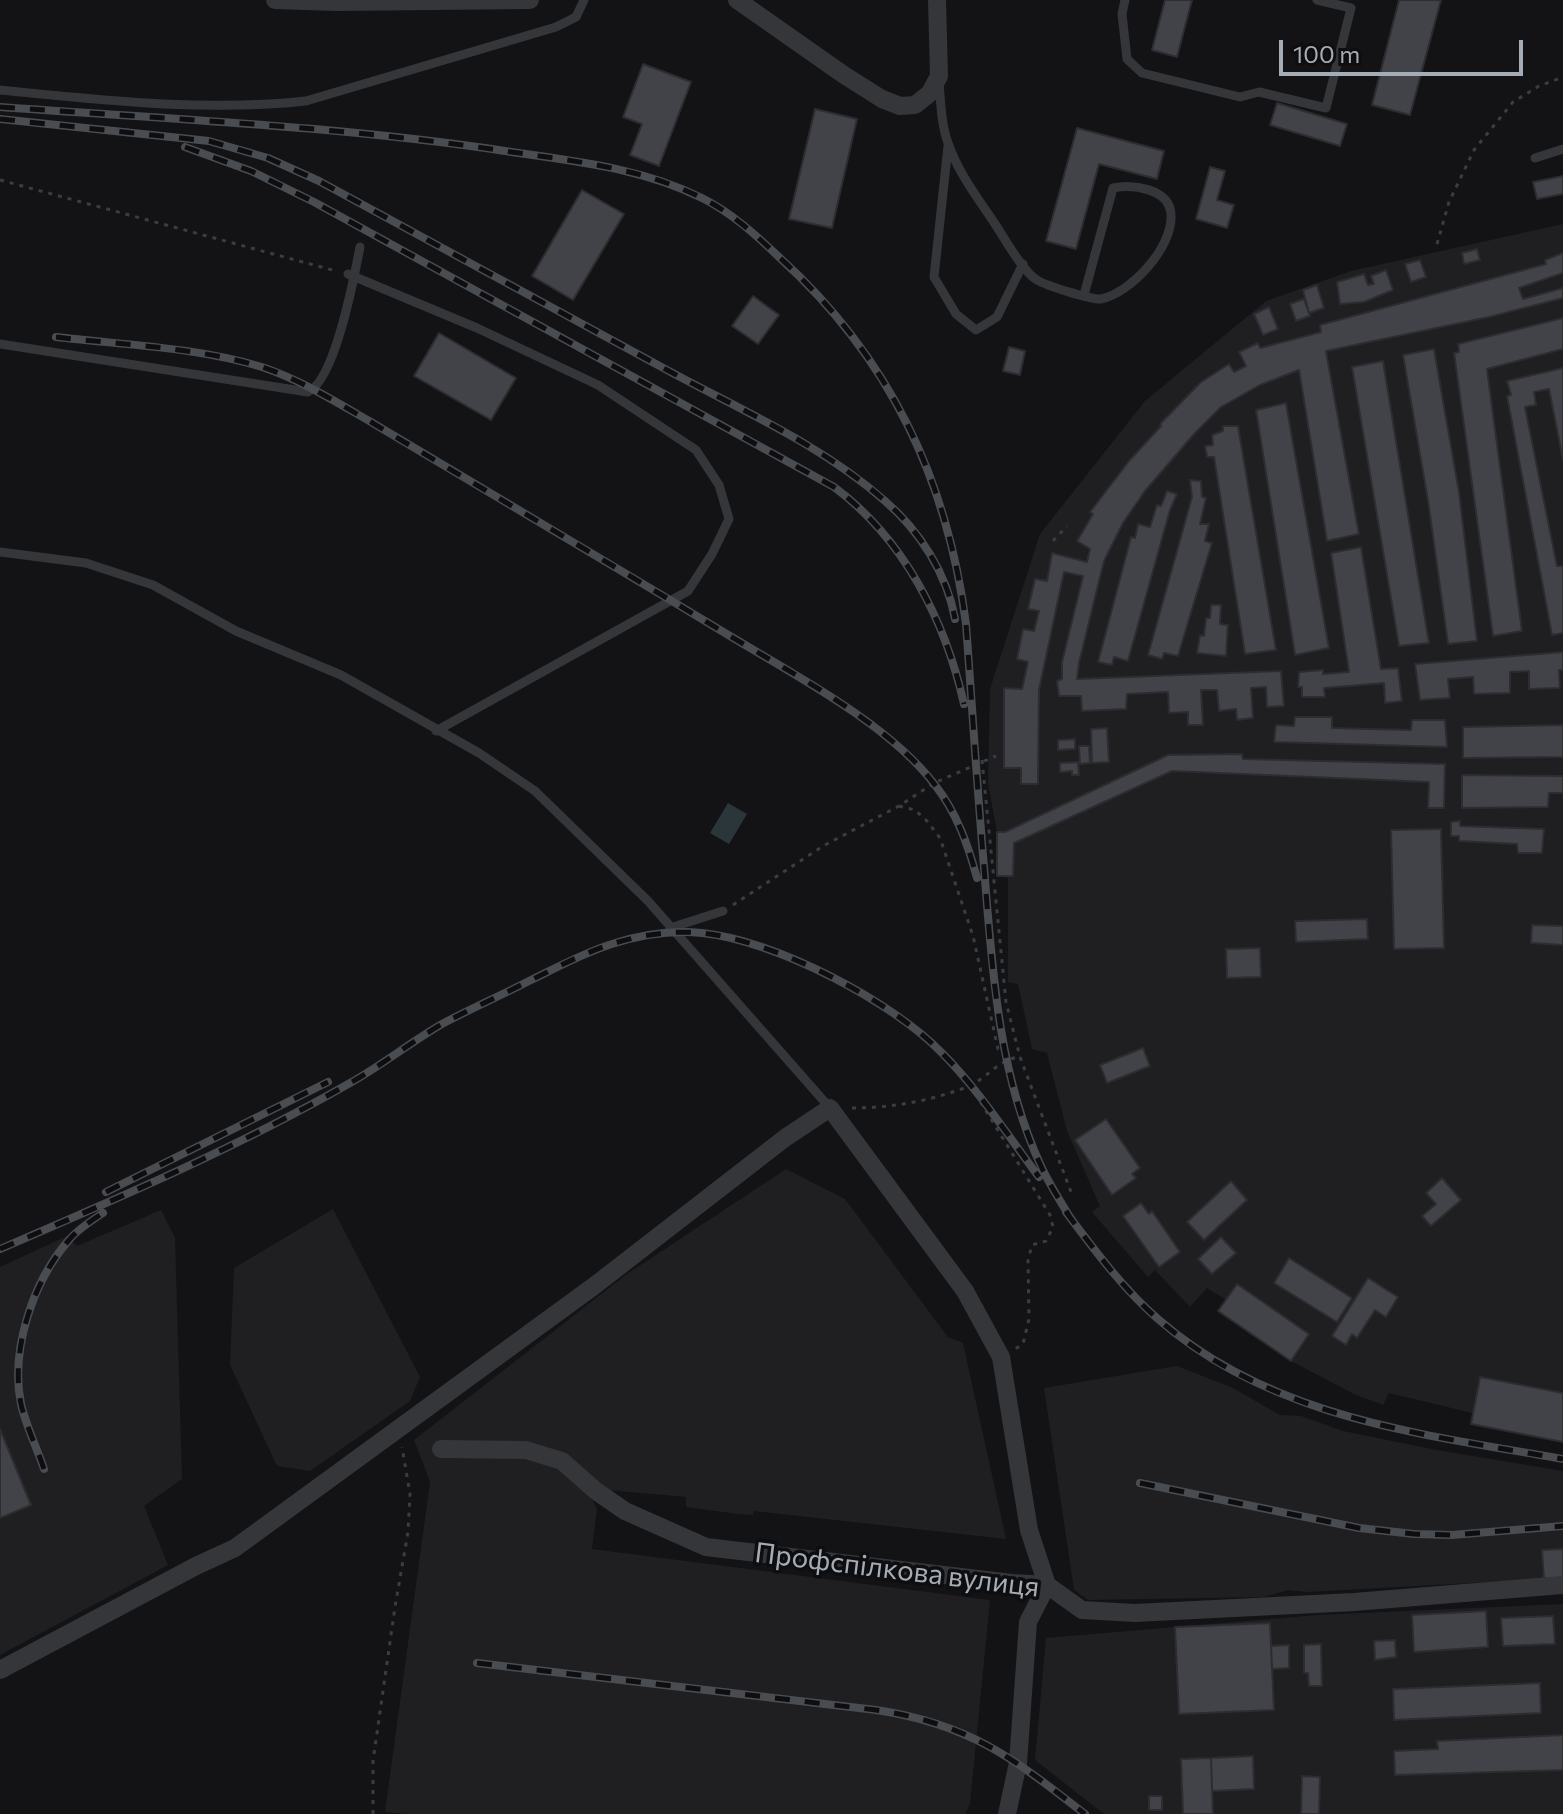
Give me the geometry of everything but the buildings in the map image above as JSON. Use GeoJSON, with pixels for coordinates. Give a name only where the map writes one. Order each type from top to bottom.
{"type":"FeatureCollection","features":[{"type":"Feature","properties":{"kind":"street"},"geometry":{"type":"LineString","coordinates":[[275,0],[530,0]]}},
{"type":"Feature","properties":{"kind":"street"},"geometry":{"type":"LineString","coordinates":[[737,0],[844,75],[882,99],[900,106],[915,105],[930,93],[939,76],[937,0]]}},
{"type":"Feature","properties":{"kind":"street"},"geometry":{"type":"LineString","coordinates":[[0,1670],[235,1548],[594,1286],[785,1138],[830,1108],[965,1291],[1001,1357],[1029,1530],[1047,1585],[1028,1622],[1018,1763],[1007,1814]]}},
{"type":"Feature","properties":{"kind":"street","name":"Профспілкова вулиця"},"geometry":{"type":"LineString","coordinates":[[441,1449],[526,1450],[562,1461],[625,1511],[706,1547],[1047,1585],[1082,1610],[1135,1613],[1354,1602],[1563,1585]]}},
{"type":"Feature","properties":{"kind":"lane"},"geometry":{"type":"LineString","coordinates":[[0,90],[156,103],[269,105],[306,101],[556,27],[576,17],[584,0]]}},
{"type":"Feature","properties":{"kind":"lane"},"geometry":{"type":"LineString","coordinates":[[1125,0],[1122,14],[1127,59],[1142,73],[1240,97],[1259,92],[1326,108],[1351,8],[1317,0]]}},
{"type":"Feature","properties":{"kind":"lane"},"geometry":{"type":"LineString","coordinates":[[939,76],[948,146],[963,174],[1035,280],[1097,300],[1119,293],[1145,273],[1164,242],[1172,216],[1168,205],[1157,193],[1129,184],[1113,188],[1084,295]]}},
{"type":"Feature","properties":{"kind":"lane"},"geometry":{"type":"LineString","coordinates":[[948,146],[934,277],[956,314],[976,330],[997,317],[1023,264]]}},
{"type":"Feature","properties":{"kind":"lane"},"geometry":{"type":"LineString","coordinates":[[1535,158],[1563,149]]}},
{"type":"Feature","properties":{"kind":"lane"},"geometry":{"type":"LineString","coordinates":[[0,344],[308,392],[314,390],[330,367],[360,247]]}},
{"type":"Feature","properties":{"kind":"lane"},"geometry":{"type":"LineString","coordinates":[[351,276],[477,328],[598,385],[696,450],[719,485],[729,519],[712,554],[688,591],[436,731]]}},
{"type":"Feature","properties":{"kind":"lane"},"geometry":{"type":"LineString","coordinates":[[0,552],[86,563],[153,585],[236,631],[341,675],[479,753],[535,791],[648,901],[830,1108]]}},
{"type":"Feature","properties":{"kind":"lane"},"geometry":{"type":"LineString","coordinates":[[670,928],[723,911]]}},
{"type":"Feature","properties":{"kind":"path"},"geometry":{"type":"LineString","coordinates":[[1437,244],[1449,202],[1474,150],[1513,102],[1539,86],[1563,77]]}},
{"type":"Feature","properties":{"kind":"path"},"geometry":{"type":"LineString","coordinates":[[0,180],[351,276]]}},
{"type":"Feature","properties":{"kind":"path"},"geometry":{"type":"LineString","coordinates":[[1053,541],[1067,526]]}},
{"type":"Feature","properties":{"kind":"path"},"geometry":{"type":"LineString","coordinates":[[723,911],[823,846],[899,806],[934,783],[996,756]]}},
{"type":"Feature","properties":{"kind":"path"},"geometry":{"type":"LineString","coordinates":[[982,760],[1006,1002],[1020,1057],[1071,1192]]}},
{"type":"Feature","properties":{"kind":"path"},"geometry":{"type":"LineString","coordinates":[[899,806],[915,810],[940,838],[973,936],[998,1049],[1007,1058]]}},
{"type":"Feature","properties":{"kind":"path"},"geometry":{"type":"LineString","coordinates":[[830,1108],[869,1108],[924,1101],[970,1085],[1007,1058],[1020,1057]]}},
{"type":"Feature","properties":{"kind":"path"},"geometry":{"type":"LineString","coordinates":[[970,1085],[1050,1215],[1053,1227],[1046,1241],[1032,1245],[1028,1260],[1029,1319],[1023,1344],[1001,1357]]}},
{"type":"Feature","properties":{"kind":"path"},"geometry":{"type":"LineString","coordinates":[[373,1814],[373,1761],[408,1532],[410,1494],[402,1449],[406,1424]]}},
{"type":"Feature","properties":{"kind":"shaded area"},"geometry":{"type":"Polygon","coordinates":[[[1563,224],[1563,1442],[1471,1424],[1472,1413],[1389,1393],[1383,1405],[1354,1394],[1291,1361],[1308,1333],[1237,1285],[1226,1300],[1207,1288],[1190,1307],[1155,1270],[1148,1277],[1092,1212],[1100,1206],[1067,1131],[1047,1053],[1032,1049],[1018,984],[1008,982],[1008,878],[997,876],[997,832],[988,783],[990,689],[1040,534],[1145,401],[1266,301],[1351,271],[1563,224]]]}},
{"type":"Feature","properties":{"kind":"shaded area"},"geometry":{"type":"Polygon","coordinates":[[[728,803],[747,814],[729,844],[710,833],[728,803]]]}},
{"type":"Feature","properties":{"kind":"shaded area"},"geometry":{"type":"Polygon","coordinates":[[[786,1169],[845,1199],[948,1337],[963,1343],[1006,1539],[754,1511],[753,1515],[738,1514],[686,1507],[686,1497],[585,1488],[597,1508],[592,1549],[990,1600],[970,1804],[965,1814],[385,1812],[430,1482],[414,1440],[627,1274],[786,1169]]]}},
{"type":"Feature","properties":{"kind":"shaded area"},"geometry":{"type":"Polygon","coordinates":[[[333,1209],[420,1377],[410,1401],[310,1471],[277,1466],[230,1365],[234,1268],[333,1209]]]}},
{"type":"Feature","properties":{"kind":"shaded area"},"geometry":{"type":"Polygon","coordinates":[[[161,1210],[175,1238],[182,1479],[144,1506],[168,1565],[0,1655],[0,1267],[67,1236],[77,1246],[161,1210]]]}},
{"type":"Feature","properties":{"kind":"shaded area"},"geometry":{"type":"Polygon","coordinates":[[[1177,1366],[1233,1388],[1280,1415],[1301,1416],[1343,1431],[1437,1450],[1563,1471],[1563,1578],[1307,1592],[1288,1590],[1264,1597],[1088,1600],[1074,1590],[1044,1388],[1177,1366]]]}},
{"type":"Feature","properties":{"kind":"shaded area"},"geometry":{"type":"Polygon","coordinates":[[[1563,1604],[1563,1814],[1104,1814],[1035,1760],[1046,1638],[1318,1615],[1563,1604]]]}},
{"type":"Feature","properties":{"kind":"railway"},"geometry":{"type":"LineString","coordinates":[[0,107],[379,135],[555,158],[630,172],[678,187],[723,210],[762,241],[819,296],[882,379],[907,423],[928,470],[944,519],[966,624],[990,943],[999,1020],[1015,1095],[1027,1131],[1044,1173],[1071,1219]]}},
{"type":"Feature","properties":{"kind":"railway"},"geometry":{"type":"LineString","coordinates":[[0,119],[209,141],[268,158],[319,181],[808,445],[835,463],[885,501],[910,526],[939,570],[955,619]]}},
{"type":"Feature","properties":{"kind":"railway"},"geometry":{"type":"LineString","coordinates":[[185,147],[251,171],[314,202],[834,487],[881,531],[918,584],[946,642],[964,704]]}},
{"type":"Feature","properties":{"kind":"railway"},"geometry":{"type":"LineString","coordinates":[[56,337],[186,351],[237,360],[276,372],[371,422],[812,684],[868,722],[916,763],[943,796],[961,830],[977,878]]}},
{"type":"Feature","properties":{"kind":"railway"},"geometry":{"type":"LineString","coordinates":[[0,1249],[134,1191],[265,1129],[362,1076],[442,1024],[570,961],[623,941],[668,933],[702,933],[763,947],[830,976],[894,1013],[956,1067],[1039,1177]]}},
{"type":"Feature","properties":{"kind":"railway"},"geometry":{"type":"LineString","coordinates":[[106,1192],[328,1082]]}},
{"type":"Feature","properties":{"kind":"railway"},"geometry":{"type":"LineString","coordinates":[[1066,1212],[1109,1268],[1158,1319],[1202,1352],[1249,1379],[1298,1400],[1350,1417],[1402,1430],[1563,1459]]}},
{"type":"Feature","properties":{"kind":"railway"},"geometry":{"type":"LineString","coordinates":[[44,1469],[21,1404],[18,1383],[27,1317],[56,1257],[76,1232],[103,1213]]}},
{"type":"Feature","properties":{"kind":"railway"},"geometry":{"type":"LineString","coordinates":[[1140,1483],[1359,1528],[1414,1534],[1452,1535],[1563,1526]]}},
{"type":"Feature","properties":{"kind":"railway"},"geometry":{"type":"LineString","coordinates":[[477,1663],[909,1716],[938,1724],[989,1746],[1085,1814]]}}]}
